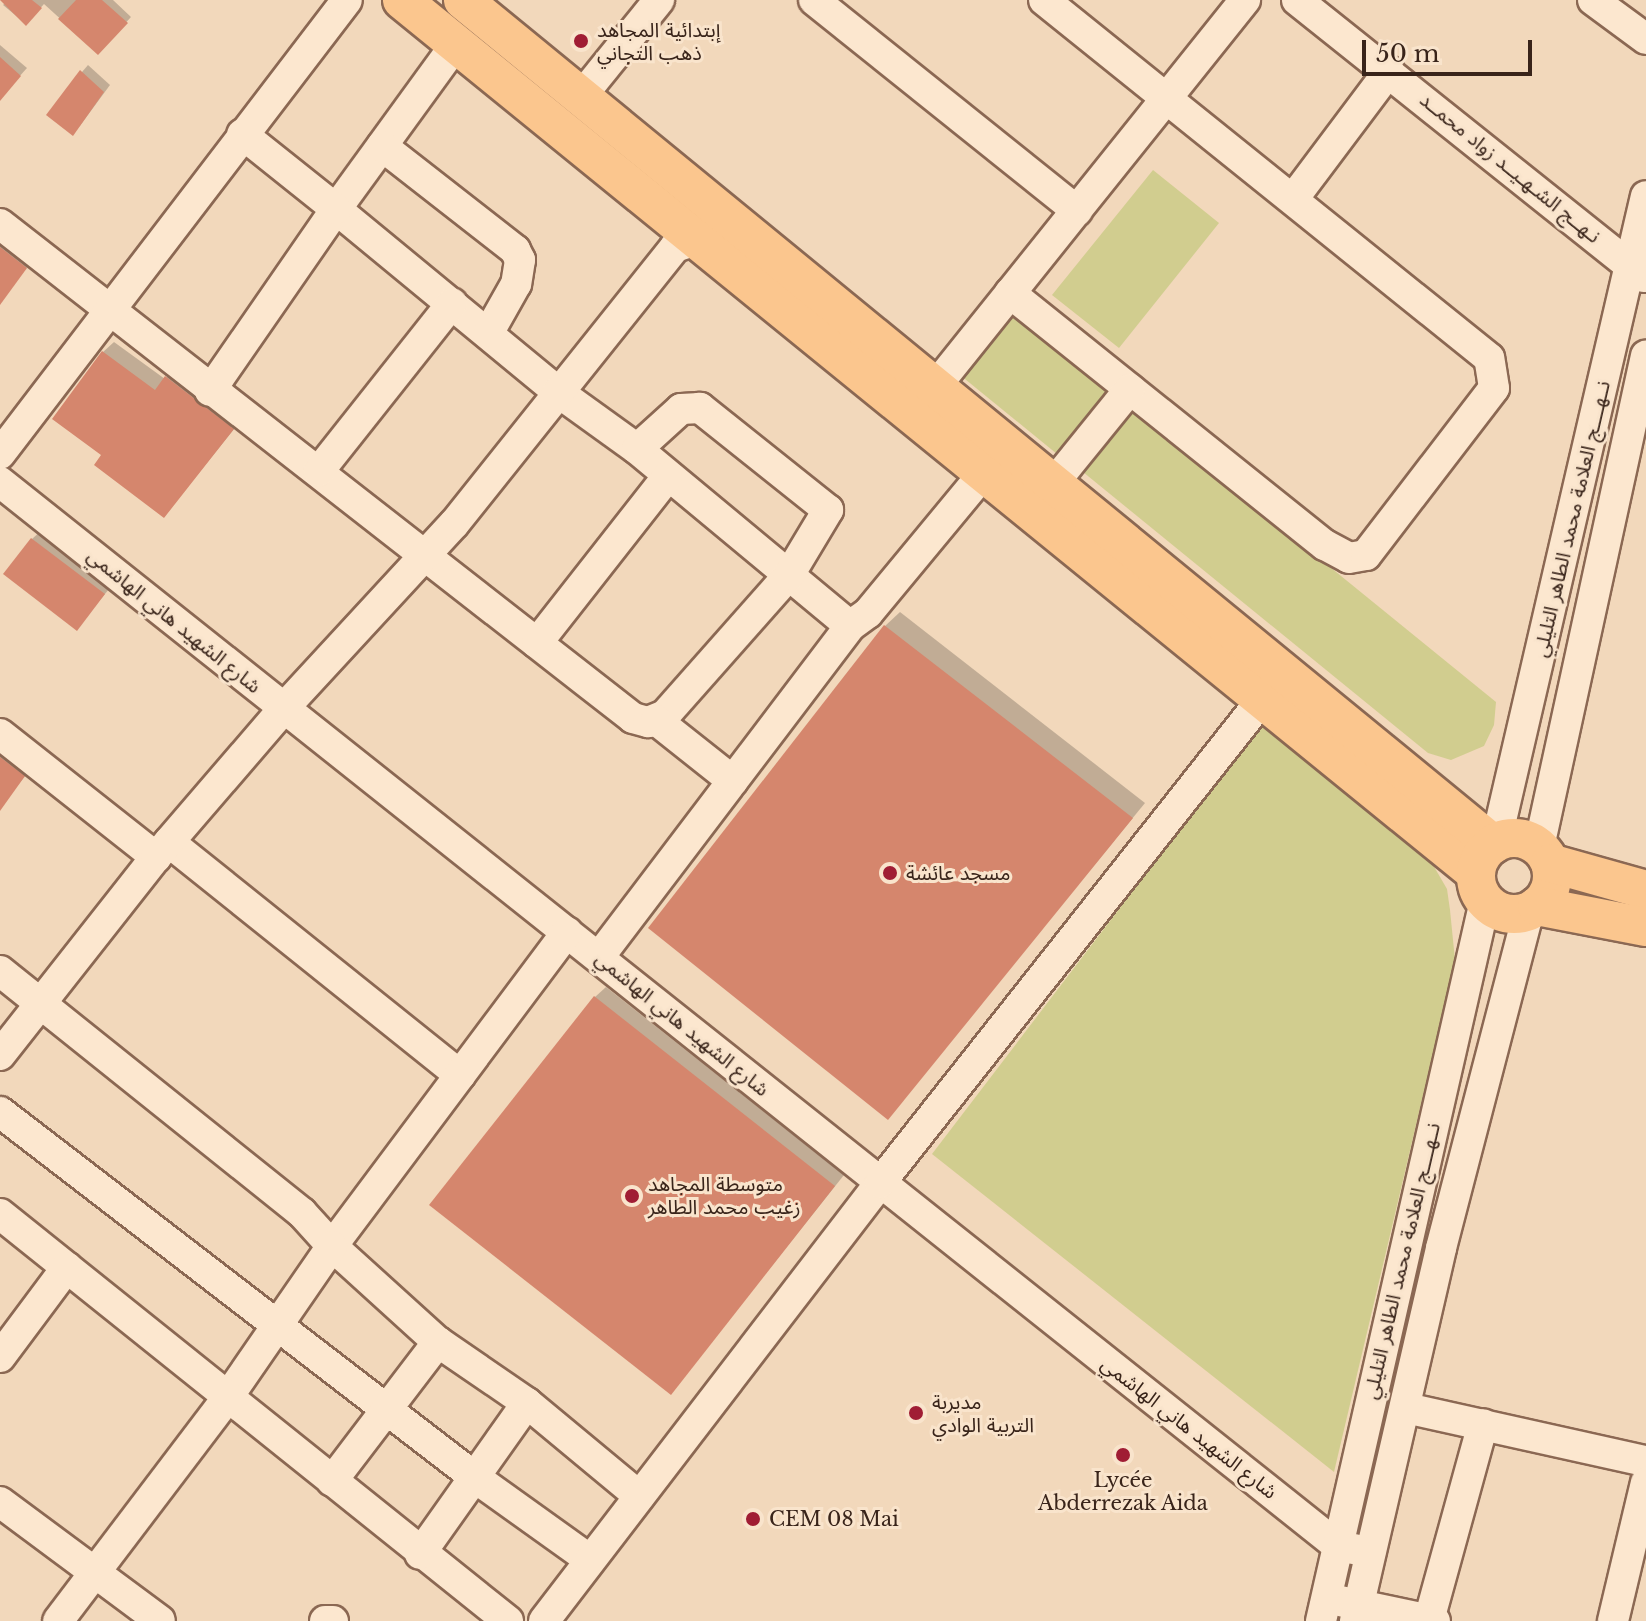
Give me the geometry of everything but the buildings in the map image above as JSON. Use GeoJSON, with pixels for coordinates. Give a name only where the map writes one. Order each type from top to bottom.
{"type":"FeatureCollection","features":[{"type":"Feature","properties":{"kind":"main road"},"geometry":{"type":"LineString","coordinates":[[402,0],[695,223],[935,387],[1053,484],[1487,865],[1506,913],[1533,908],[1646,927]]}},
{"type":"Feature","properties":{"kind":"main road"},"geometry":{"type":"LineString","coordinates":[[463,0],[580,98],[695,223],[982,475],[1261,701],[1487,865]]}},
{"type":"Feature","properties":{"kind":"main road"},"geometry":{"type":"LineString","coordinates":[[1487,865],[1518,838],[1545,855],[1646,890]]}},
{"type":"Feature","properties":{"kind":"main road"},"geometry":{"type":"LineString","coordinates":[[1533,908],[1551,886],[1545,855]]}},
{"type":"Feature","properties":{"kind":"street"},"geometry":{"type":"LineString","coordinates":[[0,454],[108,307],[347,0]]}},
{"type":"Feature","properties":{"kind":"street"},"geometry":{"type":"LineString","coordinates":[[580,98],[659,0]]}},
{"type":"Feature","properties":{"kind":"street"},"geometry":{"type":"LineString","coordinates":[[814,0],[1077,211]]}},
{"type":"Feature","properties":{"kind":"street"},"geometry":{"type":"LineString","coordinates":[[1010,293],[1325,545],[1349,558],[1366,555],[1490,398],[1495,374],[1489,358],[1044,0]]}},
{"type":"Feature","properties":{"kind":"street"},"geometry":{"type":"LineString","coordinates":[[935,387],[1245,0]]}},
{"type":"Feature","properties":{"kind":"street","name":"نـهــج الشـهـيــد زواد محمــد"},"geometry":{"type":"LineString","coordinates":[[1297,0],[1638,271]]}},
{"type":"Feature","properties":{"kind":"street"},"geometry":{"type":"LineString","coordinates":[[1593,0],[1646,39]]}},
{"type":"Feature","properties":{"kind":"street"},"geometry":{"type":"LineString","coordinates":[[210,391],[336,209],[456,44]]}},
{"type":"Feature","properties":{"kind":"street"},"geometry":{"type":"LineString","coordinates":[[1293,199],[1389,71]]}},
{"type":"Feature","properties":{"kind":"street"},"geometry":{"type":"LineString","coordinates":[[242,134],[489,332],[558,392],[637,449],[850,626]]}},
{"type":"Feature","properties":{"kind":"street"},"geometry":{"type":"LineString","coordinates":[[382,146],[515,250],[520,260],[516,284],[489,332]]}},
{"type":"Feature","properties":{"kind":"street","name":"نــهــــج العلامة محمد الطاهر التليلي"},"geometry":{"type":"LineString","coordinates":[[1323,1610],[1487,865],[1638,271],[1646,196]]}},
{"type":"Feature","properties":{"kind":"street"},"geometry":{"type":"LineString","coordinates":[[0,1055],[163,850],[284,708],[426,557],[695,223]]}},
{"type":"Feature","properties":{"kind":"street"},"geometry":{"type":"LineString","coordinates":[[0,224],[210,391],[319,471],[633,718],[656,720],[733,781]]}},
{"type":"Feature","properties":{"kind":"street"},"geometry":{"type":"LineString","coordinates":[[319,471],[452,303]]}},
{"type":"Feature","properties":{"kind":"street","name":"نــهــــج العلامة محمد الطاهر التليلي"},"geometry":{"type":"LineString","coordinates":[[1545,855],[1646,356]]}},
{"type":"Feature","properties":{"kind":"street"},"geometry":{"type":"LineString","coordinates":[[1053,484],[1130,389]]}},
{"type":"Feature","properties":{"kind":"street"},"geometry":{"type":"LineString","coordinates":[[637,449],[681,409],[700,408],[828,510],[826,520],[789,575],[656,720]]}},
{"type":"Feature","properties":{"kind":"street"},"geometry":{"type":"LineString","coordinates":[[599,957],[850,626],[868,613],[982,475]]}},
{"type":"Feature","properties":{"kind":"street"},"geometry":{"type":"LineString","coordinates":[[537,643],[667,477]]}},
{"type":"Feature","properties":{"kind":"street","name":"شارع الشهيد هاني الهاشمي"},"geometry":{"type":"LineString","coordinates":[[0,482],[1338,1546],[1370,1552]]}},
{"type":"Feature","properties":{"kind":"street"},"geometry":{"type":"LineString","coordinates":[[544,1621],[880,1183],[1261,701]]}},
{"type":"Feature","properties":{"kind":"street"},"geometry":{"type":"LineString","coordinates":[[0,734],[163,850],[460,1075]]}},
{"type":"Feature","properties":{"kind":"street","name":"نــهــــج العلامة محمد الطاهر التليلي"},"geometry":{"type":"LineString","coordinates":[[1357,1612],[1441,1248],[1533,908]]}},
{"type":"Feature","properties":{"kind":"street"},"geometry":{"type":"LineString","coordinates":[[58,1621],[228,1397],[332,1246],[567,932]]}},
{"type":"Feature","properties":{"kind":"street"},"geometry":{"type":"LineString","coordinates":[[0,971],[302,1213],[332,1246],[438,1342],[527,1403],[639,1496]]}},
{"type":"Feature","properties":{"kind":"street"},"geometry":{"type":"LineString","coordinates":[[0,1112],[280,1324],[477,1479],[590,1560]]}},
{"type":"Feature","properties":{"kind":"street"},"geometry":{"type":"LineString","coordinates":[[0,1214],[420,1554],[508,1621]]}},
{"type":"Feature","properties":{"kind":"street"},"geometry":{"type":"LineString","coordinates":[[0,1357],[67,1267]]}},
{"type":"Feature","properties":{"kind":"street"},"geometry":{"type":"LineString","coordinates":[[332,1481],[438,1342]]}},
{"type":"Feature","properties":{"kind":"street"},"geometry":{"type":"LineString","coordinates":[[420,1554],[477,1479],[527,1403]]}},
{"type":"Feature","properties":{"kind":"street"},"geometry":{"type":"LineString","coordinates":[[1406,1408],[1646,1461]]}},
{"type":"Feature","properties":{"kind":"street"},"geometry":{"type":"LineString","coordinates":[[1323,1610],[1432,1620],[1483,1424]]}},
{"type":"Feature","properties":{"kind":"street"},"geometry":{"type":"LineString","coordinates":[[1613,1621],[1646,1483]]}},
{"type":"Feature","properties":{"kind":"street"},"geometry":{"type":"LineString","coordinates":[[0,1502],[160,1621]]}},
{"type":"Feature","properties":{"kind":"street"},"geometry":{"type":"LineString","coordinates":[[325,1621],[333,1621]]}},
{"type":"Feature","properties":{"kind":"shaded area"},"geometry":{"type":"Polygon","coordinates":[[[1153,170],[1219,223],[1119,348],[1052,295],[1153,170]]]}},
{"type":"Feature","properties":{"kind":"shaded area"},"geometry":{"type":"Polygon","coordinates":[[[1011,310],[1110,390],[1057,454],[960,375],[1011,310]]]}},
{"type":"Feature","properties":{"kind":"shaded area"},"geometry":{"type":"Polygon","coordinates":[[[1132,406],[1496,702],[1494,725],[1484,746],[1451,760],[1428,753],[1083,472],[1132,406]]]}},
{"type":"Feature","properties":{"kind":"shaded area"},"geometry":{"type":"Polygon","coordinates":[[[1265,718],[1429,858],[1447,889],[1455,960],[1334,1472],[932,1154],[1265,718]]]}},
{"type":"Feature","properties":{"kind":"place","name":"إبتدائية المجاهد ذهب التجاني"},"geometry":{"type":"Point","coordinates":[581,41]}},
{"type":"Feature","properties":{"kind":"place","name":"مسجد عائشة"},"geometry":{"type":"Point","coordinates":[890,873]}},
{"type":"Feature","properties":{"kind":"place","name":"متوسطة المجاهد زغيب محمد الطاهر"},"geometry":{"type":"Point","coordinates":[632,1196]}},
{"type":"Feature","properties":{"kind":"place","name":"مديربة التربية الوادي"},"geometry":{"type":"Point","coordinates":[916,1413]}},
{"type":"Feature","properties":{"kind":"place","name":"Lycée Abderrezak Aida"},"geometry":{"type":"Point","coordinates":[1123,1455]}},
{"type":"Feature","properties":{"kind":"place","name":"CEM 08 Mai"},"geometry":{"type":"Point","coordinates":[753,1519]}}]}
